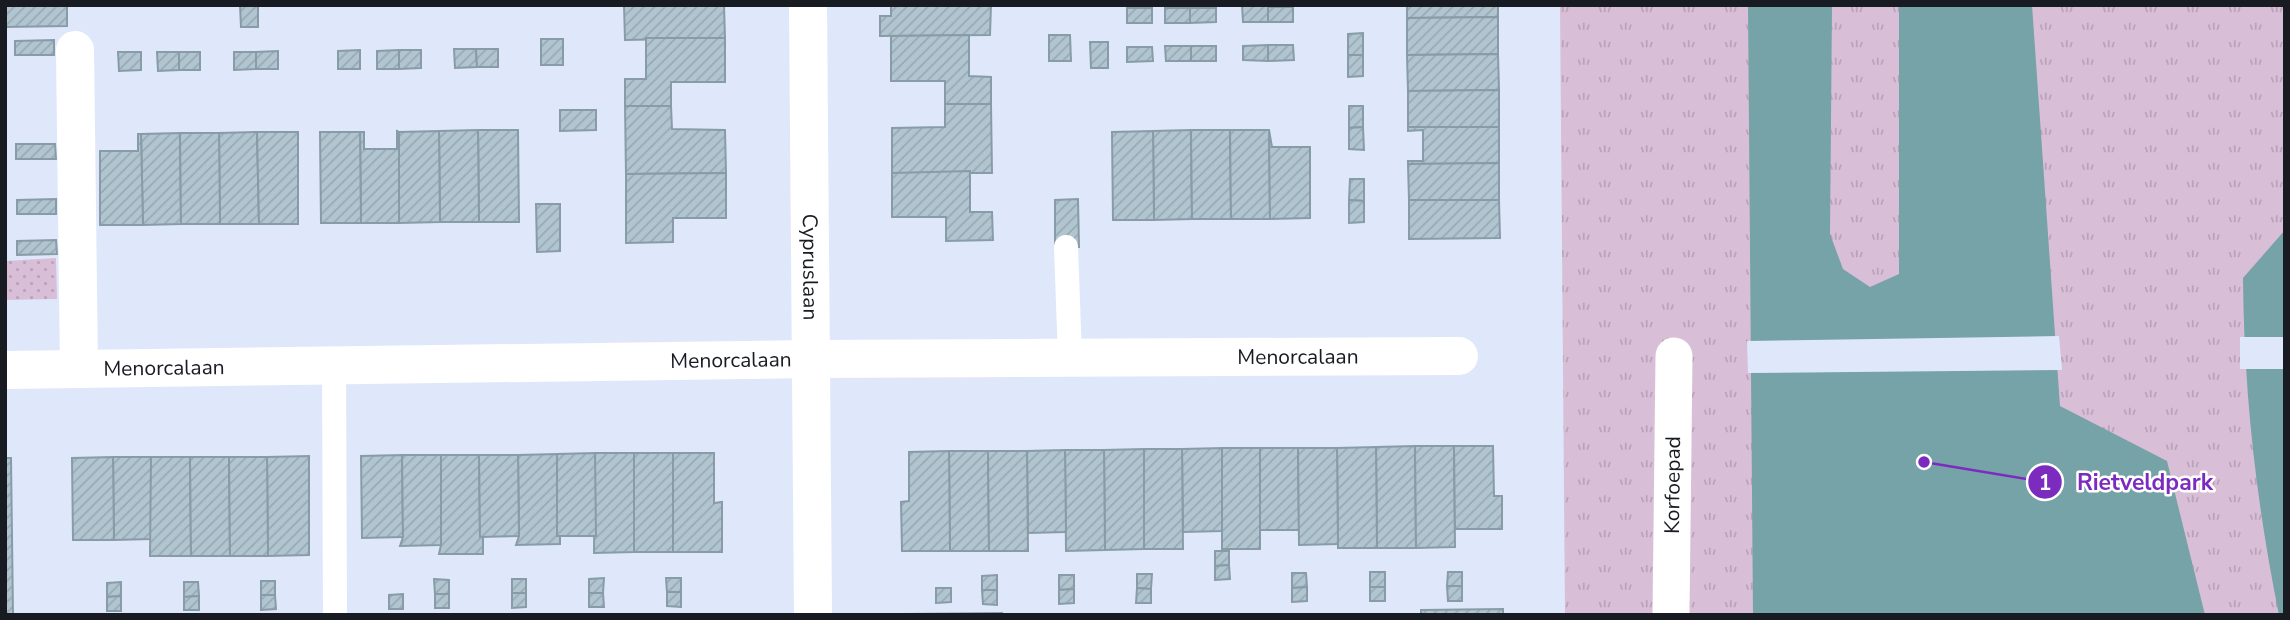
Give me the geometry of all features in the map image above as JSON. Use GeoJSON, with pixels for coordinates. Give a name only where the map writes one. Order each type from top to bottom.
{"type":"FeatureCollection","features":[{"type":"Feature","properties":{"kind":"street","name":"Cypruslaan"},"geometry":{"type":"LineString","coordinates":[[808,5],[813,615]]}},
{"type":"Feature","properties":{"kind":"street"},"geometry":{"type":"LineString","coordinates":[[75,50],[79,369]]}},
{"type":"Feature","properties":{"kind":"street","name":"Menorcalaan"},"geometry":{"type":"LineString","coordinates":[[5,370],[810,359],[1459,356]]}},
{"type":"Feature","properties":{"kind":"street","name":"Korfoepad"},"geometry":{"type":"LineString","coordinates":[[1671,615],[1674,356]]}},
{"type":"Feature","properties":{"kind":"lane"},"geometry":{"type":"LineString","coordinates":[[1066,247],[1070,358]]}},
{"type":"Feature","properties":{"kind":"lane"},"geometry":{"type":"LineString","coordinates":[[334,366],[335,615]]}},
{"type":"Feature","properties":{"kind":"green space"},"geometry":{"type":"Polygon","coordinates":[[[1560,5],[2285,5],[2285,615],[1565,615],[1560,5]]]}},
{"type":"Feature","properties":{"kind":"green space"},"geometry":{"type":"Polygon","coordinates":[[[56,258],[57,299],[5,300],[5,261],[56,258]]]}},
{"type":"Feature","properties":{"kind":"shaded area"},"geometry":{"type":"Polygon","coordinates":[[[1748,5],[1832,5],[1830,234],[1843,269],[1870,287],[1899,274],[1899,5],[2032,5],[2060,406],[2167,461],[2205,615],[1753,615],[1748,5]]]}},
{"type":"Feature","properties":{"kind":"shaded area"},"geometry":{"type":"Polygon","coordinates":[[[2285,230],[2285,615],[2279,615],[2253,447],[2243,278],[2285,230]]]}},
{"type":"Feature","properties":{"kind":"pier"},"geometry":{"type":"Polygon","coordinates":[[[2059,336],[2062,370],[1748,373],[1747,341],[2059,336]]]}},
{"type":"Feature","properties":{"kind":"pier"},"geometry":{"type":"Polygon","coordinates":[[[2240,337],[2285,337],[2285,369],[2240,369],[2240,337]]]}},
{"type":"Feature","properties":{"kind":"building"},"geometry":{"type":"Polygon","coordinates":[[[5,5],[67,5],[67,26],[5,27],[5,5]]]}},
{"type":"Feature","properties":{"kind":"building"},"geometry":{"type":"Polygon","coordinates":[[[240,5],[258,5],[258,27],[241,27],[240,5]]]}},
{"type":"Feature","properties":{"kind":"building"},"geometry":{"type":"Polygon","coordinates":[[[624,5],[724,5],[725,38],[625,40],[624,5]]]}},
{"type":"Feature","properties":{"kind":"building"},"geometry":{"type":"Polygon","coordinates":[[[891,5],[991,5],[990,35],[880,36],[880,16],[891,16],[891,5]]]}},
{"type":"Feature","properties":{"kind":"building"},"geometry":{"type":"Polygon","coordinates":[[[1242,5],[1268,5],[1268,22],[1243,22],[1242,5]]]}},
{"type":"Feature","properties":{"kind":"building"},"geometry":{"type":"Polygon","coordinates":[[[1407,5],[1498,5],[1498,17],[1407,18],[1407,5]]]}},
{"type":"Feature","properties":{"kind":"building"},"geometry":{"type":"Polygon","coordinates":[[[1268,7],[1293,7],[1293,22],[1268,22],[1268,7]]]}},
{"type":"Feature","properties":{"kind":"building"},"geometry":{"type":"Polygon","coordinates":[[[1127,8],[1152,8],[1152,23],[1127,23],[1127,8]]]}},
{"type":"Feature","properties":{"kind":"building"},"geometry":{"type":"Polygon","coordinates":[[[1165,8],[1190,8],[1190,23],[1165,23],[1165,8]]]}},
{"type":"Feature","properties":{"kind":"building"},"geometry":{"type":"Polygon","coordinates":[[[1190,8],[1216,8],[1216,22],[1190,23],[1190,8]]]}},
{"type":"Feature","properties":{"kind":"building"},"geometry":{"type":"Polygon","coordinates":[[[1498,17],[1498,54],[1407,55],[1407,18],[1498,17]]]}},
{"type":"Feature","properties":{"kind":"building"},"geometry":{"type":"Polygon","coordinates":[[[1363,33],[1363,55],[1348,55],[1348,34],[1363,33]]]}},
{"type":"Feature","properties":{"kind":"building"},"geometry":{"type":"Polygon","coordinates":[[[969,35],[969,76],[991,77],[991,104],[945,104],[945,81],[891,81],[891,36],[969,35]]]}},
{"type":"Feature","properties":{"kind":"building"},"geometry":{"type":"Polygon","coordinates":[[[1049,35],[1070,35],[1071,61],[1049,61],[1049,35]]]}},
{"type":"Feature","properties":{"kind":"building"},"geometry":{"type":"Polygon","coordinates":[[[646,38],[725,38],[725,82],[671,82],[671,106],[625,106],[625,79],[646,79],[646,38]]]}},
{"type":"Feature","properties":{"kind":"building"},"geometry":{"type":"Polygon","coordinates":[[[541,39],[563,39],[563,65],[541,65],[541,39]]]}},
{"type":"Feature","properties":{"kind":"building"},"geometry":{"type":"Polygon","coordinates":[[[54,40],[54,55],[15,55],[15,41],[54,40]]]}},
{"type":"Feature","properties":{"kind":"building"},"geometry":{"type":"Polygon","coordinates":[[[1090,42],[1108,42],[1108,68],[1091,68],[1090,42]]]}},
{"type":"Feature","properties":{"kind":"building"},"geometry":{"type":"Polygon","coordinates":[[[1268,45],[1268,61],[1243,60],[1243,46],[1268,45]]]}},
{"type":"Feature","properties":{"kind":"building"},"geometry":{"type":"Polygon","coordinates":[[[1268,45],[1293,45],[1294,60],[1268,61],[1268,45]]]}},
{"type":"Feature","properties":{"kind":"building"},"geometry":{"type":"Polygon","coordinates":[[[1165,46],[1191,46],[1191,61],[1166,61],[1165,46]]]}},
{"type":"Feature","properties":{"kind":"building"},"geometry":{"type":"Polygon","coordinates":[[[1191,46],[1216,46],[1216,61],[1191,61],[1191,46]]]}},
{"type":"Feature","properties":{"kind":"building"},"geometry":{"type":"Polygon","coordinates":[[[1127,47],[1152,47],[1153,61],[1127,62],[1127,47]]]}},
{"type":"Feature","properties":{"kind":"building"},"geometry":{"type":"Polygon","coordinates":[[[454,49],[476,49],[477,67],[455,68],[454,49]]]}},
{"type":"Feature","properties":{"kind":"building"},"geometry":{"type":"Polygon","coordinates":[[[476,49],[498,49],[498,67],[477,67],[476,49]]]}},
{"type":"Feature","properties":{"kind":"building"},"geometry":{"type":"Polygon","coordinates":[[[360,50],[360,69],[338,69],[338,51],[360,50]]]}},
{"type":"Feature","properties":{"kind":"building"},"geometry":{"type":"Polygon","coordinates":[[[399,50],[399,69],[377,69],[377,51],[399,50]]]}},
{"type":"Feature","properties":{"kind":"building"},"geometry":{"type":"Polygon","coordinates":[[[399,50],[421,50],[421,68],[399,69],[399,50]]]}},
{"type":"Feature","properties":{"kind":"building"},"geometry":{"type":"Polygon","coordinates":[[[278,51],[278,69],[256,69],[256,52],[278,51]]]}},
{"type":"Feature","properties":{"kind":"building"},"geometry":{"type":"Polygon","coordinates":[[[118,52],[141,52],[141,70],[119,71],[118,52]]]}},
{"type":"Feature","properties":{"kind":"building"},"geometry":{"type":"Polygon","coordinates":[[[157,52],[179,52],[179,70],[158,71],[157,52]]]}},
{"type":"Feature","properties":{"kind":"building"},"geometry":{"type":"Polygon","coordinates":[[[179,52],[200,52],[200,70],[179,70],[179,52]]]}},
{"type":"Feature","properties":{"kind":"building"},"geometry":{"type":"Polygon","coordinates":[[[234,52],[256,52],[256,69],[234,70],[234,52]]]}},
{"type":"Feature","properties":{"kind":"building"},"geometry":{"type":"Polygon","coordinates":[[[1498,54],[1499,90],[1408,91],[1407,55],[1498,54]]]}},
{"type":"Feature","properties":{"kind":"building"},"geometry":{"type":"Polygon","coordinates":[[[1348,55],[1363,55],[1363,76],[1348,77],[1348,55]]]}},
{"type":"Feature","properties":{"kind":"building"},"geometry":{"type":"Polygon","coordinates":[[[1499,90],[1499,127],[1408,127],[1408,91],[1499,90]]]}},
{"type":"Feature","properties":{"kind":"building"},"geometry":{"type":"Polygon","coordinates":[[[945,104],[991,104],[992,173],[892,173],[892,128],[945,127],[945,104]]]}},
{"type":"Feature","properties":{"kind":"building"},"geometry":{"type":"Polygon","coordinates":[[[625,106],[671,106],[672,129],[725,130],[726,173],[626,174],[625,106]]]}},
{"type":"Feature","properties":{"kind":"building"},"geometry":{"type":"Polygon","coordinates":[[[1349,106],[1363,106],[1363,127],[1349,128],[1349,106]]]}},
{"type":"Feature","properties":{"kind":"building"},"geometry":{"type":"Polygon","coordinates":[[[560,110],[596,110],[596,130],[560,131],[560,110]]]}},
{"type":"Feature","properties":{"kind":"building"},"geometry":{"type":"Polygon","coordinates":[[[1363,127],[1364,150],[1349,149],[1349,128],[1363,127]]]}},
{"type":"Feature","properties":{"kind":"building"},"geometry":{"type":"Polygon","coordinates":[[[1408,127],[1499,127],[1499,163],[1408,164],[1408,161],[1423,161],[1423,130],[1408,131],[1408,127]]]}},
{"type":"Feature","properties":{"kind":"building"},"geometry":{"type":"Polygon","coordinates":[[[478,130],[518,130],[519,222],[479,222],[478,130]]]}},
{"type":"Feature","properties":{"kind":"building"},"geometry":{"type":"Polygon","coordinates":[[[478,130],[479,222],[440,222],[439,131],[478,130]]]}},
{"type":"Feature","properties":{"kind":"building"},"geometry":{"type":"Polygon","coordinates":[[[1191,130],[1192,219],[1154,220],[1153,131],[1191,130]]]}},
{"type":"Feature","properties":{"kind":"building"},"geometry":{"type":"Polygon","coordinates":[[[1191,130],[1230,130],[1231,219],[1192,219],[1191,130]]]}},
{"type":"Feature","properties":{"kind":"building"},"geometry":{"type":"Polygon","coordinates":[[[1230,130],[1269,130],[1270,219],[1231,219],[1230,130]]]}},
{"type":"Feature","properties":{"kind":"building"},"geometry":{"type":"Polygon","coordinates":[[[1269,130],[1272,147],[1310,147],[1310,218],[1270,219],[1269,130]]]}},
{"type":"Feature","properties":{"kind":"building"},"geometry":{"type":"Polygon","coordinates":[[[397,131],[399,223],[361,223],[360,132],[364,132],[364,149],[397,149],[397,131]]]}},
{"type":"Feature","properties":{"kind":"building"},"geometry":{"type":"Polygon","coordinates":[[[439,131],[440,222],[399,223],[399,132],[439,131]]]}},
{"type":"Feature","properties":{"kind":"building"},"geometry":{"type":"Polygon","coordinates":[[[1153,131],[1154,220],[1113,220],[1112,132],[1153,131]]]}},
{"type":"Feature","properties":{"kind":"building"},"geometry":{"type":"Polygon","coordinates":[[[257,132],[259,224],[220,224],[219,133],[257,132]]]}},
{"type":"Feature","properties":{"kind":"building"},"geometry":{"type":"Polygon","coordinates":[[[257,132],[298,132],[298,224],[259,224],[257,132]]]}},
{"type":"Feature","properties":{"kind":"building"},"geometry":{"type":"Polygon","coordinates":[[[320,132],[360,132],[361,223],[321,223],[320,132]]]}},
{"type":"Feature","properties":{"kind":"building"},"geometry":{"type":"Polygon","coordinates":[[[180,133],[181,224],[143,225],[141,134],[180,133]]]}},
{"type":"Feature","properties":{"kind":"building"},"geometry":{"type":"Polygon","coordinates":[[[180,133],[219,133],[220,224],[181,224],[180,133]]]}},
{"type":"Feature","properties":{"kind":"building"},"geometry":{"type":"Polygon","coordinates":[[[138,134],[141,134],[143,225],[100,225],[100,151],[138,151],[138,134]]]}},
{"type":"Feature","properties":{"kind":"building"},"geometry":{"type":"Polygon","coordinates":[[[16,144],[55,144],[56,159],[16,159],[16,144]]]}},
{"type":"Feature","properties":{"kind":"building"},"geometry":{"type":"Polygon","coordinates":[[[1499,163],[1499,200],[1409,200],[1408,164],[1499,163]]]}},
{"type":"Feature","properties":{"kind":"building"},"geometry":{"type":"Polygon","coordinates":[[[970,171],[970,212],[992,212],[993,240],[946,241],[946,217],[892,217],[892,173],[970,171]]]}},
{"type":"Feature","properties":{"kind":"building"},"geometry":{"type":"Polygon","coordinates":[[[726,173],[726,218],[673,218],[673,242],[626,243],[626,174],[726,173]]]}},
{"type":"Feature","properties":{"kind":"building"},"geometry":{"type":"Polygon","coordinates":[[[1350,179],[1364,179],[1364,201],[1349,200],[1350,179]]]}},
{"type":"Feature","properties":{"kind":"building"},"geometry":{"type":"Polygon","coordinates":[[[56,199],[56,214],[17,214],[17,200],[56,199]]]}},
{"type":"Feature","properties":{"kind":"building"},"geometry":{"type":"Polygon","coordinates":[[[1078,199],[1079,247],[1055,247],[1055,200],[1078,199]]]}},
{"type":"Feature","properties":{"kind":"building"},"geometry":{"type":"Polygon","coordinates":[[[1349,200],[1364,201],[1364,222],[1349,223],[1349,200]]]}},
{"type":"Feature","properties":{"kind":"building"},"geometry":{"type":"Polygon","coordinates":[[[1409,200],[1499,200],[1500,238],[1409,239],[1409,200]]]}},
{"type":"Feature","properties":{"kind":"building"},"geometry":{"type":"Polygon","coordinates":[[[536,204],[560,204],[560,251],[537,252],[536,204]]]}},
{"type":"Feature","properties":{"kind":"building"},"geometry":{"type":"Polygon","coordinates":[[[56,240],[57,254],[17,255],[17,241],[56,240]]]}},
{"type":"Feature","properties":{"kind":"building"},"geometry":{"type":"Polygon","coordinates":[[[1415,446],[1416,548],[1377,548],[1376,447],[1415,446]]]}},
{"type":"Feature","properties":{"kind":"building"},"geometry":{"type":"Polygon","coordinates":[[[1415,446],[1454,446],[1455,547],[1416,548],[1415,446]]]}},
{"type":"Feature","properties":{"kind":"building"},"geometry":{"type":"Polygon","coordinates":[[[1454,446],[1493,446],[1494,496],[1502,496],[1502,529],[1455,529],[1454,446]]]}},
{"type":"Feature","properties":{"kind":"building"},"geometry":{"type":"Polygon","coordinates":[[[1376,447],[1377,548],[1338,548],[1337,448],[1376,447]]]}},
{"type":"Feature","properties":{"kind":"building"},"geometry":{"type":"Polygon","coordinates":[[[1222,448],[1222,531],[1183,532],[1182,449],[1222,448]]]}},
{"type":"Feature","properties":{"kind":"building"},"geometry":{"type":"Polygon","coordinates":[[[1222,448],[1260,448],[1260,549],[1222,549],[1222,448]]]}},
{"type":"Feature","properties":{"kind":"building"},"geometry":{"type":"Polygon","coordinates":[[[1260,448],[1298,448],[1299,530],[1260,530],[1260,448]]]}},
{"type":"Feature","properties":{"kind":"building"},"geometry":{"type":"Polygon","coordinates":[[[1298,448],[1337,448],[1338,544],[1299,545],[1298,448]]]}},
{"type":"Feature","properties":{"kind":"building"},"geometry":{"type":"Polygon","coordinates":[[[1144,449],[1144,549],[1105,550],[1104,450],[1144,449]]]}},
{"type":"Feature","properties":{"kind":"building"},"geometry":{"type":"Polygon","coordinates":[[[1144,449],[1182,449],[1183,549],[1144,549],[1144,449]]]}},
{"type":"Feature","properties":{"kind":"building"},"geometry":{"type":"Polygon","coordinates":[[[1065,450],[1104,450],[1105,550],[1066,551],[1065,450]]]}},
{"type":"Feature","properties":{"kind":"building"},"geometry":{"type":"Polygon","coordinates":[[[1065,450],[1066,532],[1028,533],[1027,451],[1065,450]]]}},
{"type":"Feature","properties":{"kind":"building"},"geometry":{"type":"Polygon","coordinates":[[[949,451],[988,451],[989,551],[950,551],[949,451]]]}},
{"type":"Feature","properties":{"kind":"building"},"geometry":{"type":"Polygon","coordinates":[[[949,451],[950,551],[902,551],[901,502],[909,501],[909,452],[949,451]]]}},
{"type":"Feature","properties":{"kind":"building"},"geometry":{"type":"Polygon","coordinates":[[[988,451],[1027,451],[1028,551],[989,551],[988,451]]]}},
{"type":"Feature","properties":{"kind":"building"},"geometry":{"type":"Polygon","coordinates":[[[595,453],[634,453],[634,552],[594,553],[595,453]]]}},
{"type":"Feature","properties":{"kind":"building"},"geometry":{"type":"Polygon","coordinates":[[[595,453],[596,536],[557,536],[557,454],[595,453]]]}},
{"type":"Feature","properties":{"kind":"building"},"geometry":{"type":"Polygon","coordinates":[[[634,453],[673,453],[673,552],[634,552],[634,453]]]}},
{"type":"Feature","properties":{"kind":"building"},"geometry":{"type":"Polygon","coordinates":[[[673,453],[714,453],[714,503],[722,502],[722,552],[673,552],[673,453]]]}},
{"type":"Feature","properties":{"kind":"building"},"geometry":{"type":"Polygon","coordinates":[[[557,454],[557,536],[560,536],[560,544],[516,545],[519,536],[518,455],[557,454]]]}},
{"type":"Feature","properties":{"kind":"building"},"geometry":{"type":"Polygon","coordinates":[[[402,455],[403,537],[362,538],[361,456],[402,455]]]}},
{"type":"Feature","properties":{"kind":"building"},"geometry":{"type":"Polygon","coordinates":[[[402,455],[441,455],[441,545],[400,546],[403,537],[402,455]]]}},
{"type":"Feature","properties":{"kind":"building"},"geometry":{"type":"Polygon","coordinates":[[[441,455],[479,455],[480,537],[483,537],[483,554],[439,554],[441,455]]]}},
{"type":"Feature","properties":{"kind":"building"},"geometry":{"type":"Polygon","coordinates":[[[479,455],[518,455],[519,536],[480,537],[479,455]]]}},
{"type":"Feature","properties":{"kind":"building"},"geometry":{"type":"Polygon","coordinates":[[[309,456],[309,555],[268,556],[267,457],[309,456]]]}},
{"type":"Feature","properties":{"kind":"building"},"geometry":{"type":"Polygon","coordinates":[[[113,457],[151,457],[152,539],[114,540],[113,457]]]}},
{"type":"Feature","properties":{"kind":"building"},"geometry":{"type":"Polygon","coordinates":[[[113,457],[114,540],[73,540],[72,458],[113,457]]]}},
{"type":"Feature","properties":{"kind":"building"},"geometry":{"type":"Polygon","coordinates":[[[151,457],[190,457],[191,556],[150,556],[151,457]]]}},
{"type":"Feature","properties":{"kind":"building"},"geometry":{"type":"Polygon","coordinates":[[[190,457],[229,457],[230,556],[191,556],[190,457]]]}},
{"type":"Feature","properties":{"kind":"building"},"geometry":{"type":"Polygon","coordinates":[[[229,457],[267,457],[268,556],[230,556],[229,457]]]}},
{"type":"Feature","properties":{"kind":"building"},"geometry":{"type":"Polygon","coordinates":[[[5,458],[11,458],[13,615],[5,615],[5,458]]]}},
{"type":"Feature","properties":{"kind":"building"},"geometry":{"type":"Polygon","coordinates":[[[1215,551],[1229,551],[1229,565],[1215,566],[1215,551]]]}},
{"type":"Feature","properties":{"kind":"building"},"geometry":{"type":"Polygon","coordinates":[[[1229,565],[1230,579],[1215,580],[1215,566],[1229,565]]]}},
{"type":"Feature","properties":{"kind":"building"},"geometry":{"type":"Polygon","coordinates":[[[1370,572],[1385,572],[1385,587],[1370,587],[1370,572]]]}},
{"type":"Feature","properties":{"kind":"building"},"geometry":{"type":"Polygon","coordinates":[[[1448,572],[1462,572],[1462,586],[1447,586],[1448,572]]]}},
{"type":"Feature","properties":{"kind":"building"},"geometry":{"type":"Polygon","coordinates":[[[1292,573],[1306,573],[1307,587],[1292,588],[1292,573]]]}},
{"type":"Feature","properties":{"kind":"building"},"geometry":{"type":"Polygon","coordinates":[[[1137,574],[1152,574],[1151,589],[1137,588],[1137,574]]]}},
{"type":"Feature","properties":{"kind":"building"},"geometry":{"type":"Polygon","coordinates":[[[997,575],[997,590],[982,590],[982,576],[997,575]]]}},
{"type":"Feature","properties":{"kind":"building"},"geometry":{"type":"Polygon","coordinates":[[[1059,575],[1074,575],[1074,589],[1059,590],[1059,575]]]}},
{"type":"Feature","properties":{"kind":"building"},"geometry":{"type":"Polygon","coordinates":[[[604,578],[603,593],[589,593],[589,579],[604,578]]]}},
{"type":"Feature","properties":{"kind":"building"},"geometry":{"type":"Polygon","coordinates":[[[666,578],[681,578],[681,592],[667,592],[666,578]]]}},
{"type":"Feature","properties":{"kind":"building"},"geometry":{"type":"Polygon","coordinates":[[[434,579],[449,580],[449,594],[435,594],[434,579]]]}},
{"type":"Feature","properties":{"kind":"building"},"geometry":{"type":"Polygon","coordinates":[[[512,579],[526,579],[526,593],[512,593],[512,579]]]}},
{"type":"Feature","properties":{"kind":"building"},"geometry":{"type":"Polygon","coordinates":[[[261,581],[275,581],[275,595],[261,595],[261,581]]]}},
{"type":"Feature","properties":{"kind":"building"},"geometry":{"type":"Polygon","coordinates":[[[121,582],[121,596],[107,597],[107,583],[121,582]]]}},
{"type":"Feature","properties":{"kind":"building"},"geometry":{"type":"Polygon","coordinates":[[[184,582],[198,582],[199,596],[184,597],[184,582]]]}},
{"type":"Feature","properties":{"kind":"building"},"geometry":{"type":"Polygon","coordinates":[[[1447,586],[1462,586],[1462,601],[1448,601],[1447,586]]]}},
{"type":"Feature","properties":{"kind":"building"},"geometry":{"type":"Polygon","coordinates":[[[1307,587],[1307,601],[1292,602],[1292,588],[1307,587]]]}},
{"type":"Feature","properties":{"kind":"building"},"geometry":{"type":"Polygon","coordinates":[[[1370,587],[1385,587],[1385,601],[1370,601],[1370,587]]]}},
{"type":"Feature","properties":{"kind":"building"},"geometry":{"type":"Polygon","coordinates":[[[936,588],[951,588],[951,602],[936,603],[936,588]]]}},
{"type":"Feature","properties":{"kind":"building"},"geometry":{"type":"Polygon","coordinates":[[[1137,588],[1151,589],[1151,603],[1136,603],[1137,588]]]}},
{"type":"Feature","properties":{"kind":"building"},"geometry":{"type":"Polygon","coordinates":[[[1074,589],[1074,603],[1059,604],[1059,590],[1074,589]]]}},
{"type":"Feature","properties":{"kind":"building"},"geometry":{"type":"Polygon","coordinates":[[[982,590],[997,590],[997,605],[983,604],[982,590]]]}},
{"type":"Feature","properties":{"kind":"building"},"geometry":{"type":"Polygon","coordinates":[[[667,592],[681,592],[681,607],[667,606],[667,592]]]}},
{"type":"Feature","properties":{"kind":"building"},"geometry":{"type":"Polygon","coordinates":[[[512,593],[526,593],[526,607],[512,608],[512,593]]]}},
{"type":"Feature","properties":{"kind":"building"},"geometry":{"type":"Polygon","coordinates":[[[589,593],[603,593],[604,607],[589,607],[589,593]]]}},
{"type":"Feature","properties":{"kind":"building"},"geometry":{"type":"Polygon","coordinates":[[[403,594],[403,609],[389,609],[389,595],[403,594]]]}},
{"type":"Feature","properties":{"kind":"building"},"geometry":{"type":"Polygon","coordinates":[[[435,594],[449,594],[449,608],[435,608],[435,594]]]}},
{"type":"Feature","properties":{"kind":"building"},"geometry":{"type":"Polygon","coordinates":[[[261,595],[275,595],[276,609],[261,610],[261,595]]]}},
{"type":"Feature","properties":{"kind":"building"},"geometry":{"type":"Polygon","coordinates":[[[121,596],[121,611],[107,611],[107,597],[121,596]]]}},
{"type":"Feature","properties":{"kind":"building"},"geometry":{"type":"Polygon","coordinates":[[[199,596],[199,610],[184,610],[184,597],[199,596]]]}},
{"type":"Feature","properties":{"kind":"building"},"geometry":{"type":"Polygon","coordinates":[[[1503,609],[1503,615],[1421,615],[1421,610],[1503,609]]]}},
{"type":"Feature","properties":{"kind":"building"},"geometry":{"type":"Polygon","coordinates":[[[902,614],[1002,615],[902,615],[902,614]]]}},
{"type":"Feature","properties":{"kind":"place","name":"Rietveldpark"},"geometry":{"type":"Point","coordinates":[1924,462]}}]}
